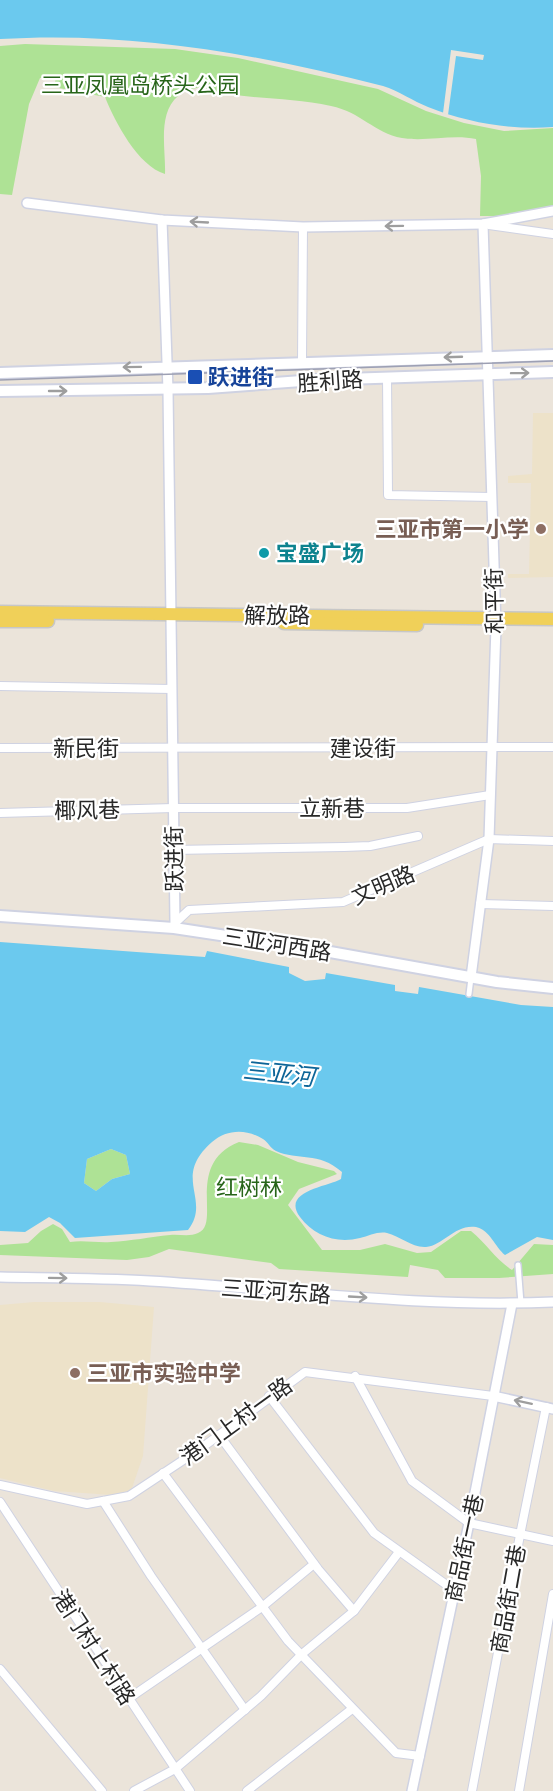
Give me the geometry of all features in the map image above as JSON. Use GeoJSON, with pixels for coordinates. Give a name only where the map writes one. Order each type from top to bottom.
{"type":"FeatureCollection","features":[{"type":"Feature","properties":{"kind":"main road","name":"胜利路"},"geometry":{"type":"LineString","coordinates":[[0,373],[553,355]]}},
{"type":"Feature","properties":{"kind":"main road","name":"胜利路"},"geometry":{"type":"LineString","coordinates":[[0,391],[168,390],[387,377],[553,372]]}},
{"type":"Feature","properties":{"kind":"main road","name":"解放路"},"geometry":{"type":"LineString","coordinates":[[0,612],[172,619]]}},
{"type":"Feature","properties":{"kind":"main road","name":"解放路"},"geometry":{"type":"LineString","coordinates":[[0,621],[172,619],[496,622],[553,619]]}},
{"type":"Feature","properties":{"kind":"main road","name":"解放路"},"geometry":{"type":"LineString","coordinates":[[496,622],[553,627]]}},
{"type":"Feature","properties":{"kind":"main road","name":"三亚河西路"},"geometry":{"type":"LineString","coordinates":[[0,910],[175,922],[242,931],[471,975],[553,982]]}},
{"type":"Feature","properties":{"kind":"main road","name":"三亚河西路"},"geometry":{"type":"LineString","coordinates":[[0,916],[174,928],[553,988]]}},
{"type":"Feature","properties":{"kind":"street"},"geometry":{"type":"LineString","coordinates":[[27,203],[162,220],[303,227],[483,224],[553,234]]}},
{"type":"Feature","properties":{"kind":"street"},"geometry":{"type":"LineString","coordinates":[[483,224],[553,211]]}},
{"type":"Feature","properties":{"kind":"street","name":"跃进街"},"geometry":{"type":"LineString","coordinates":[[162,220],[168,390],[175,922]]}},
{"type":"Feature","properties":{"kind":"street","name":"和平街"},"geometry":{"type":"LineString","coordinates":[[471,975],[489,839],[496,622],[483,224]]}},
{"type":"Feature","properties":{"kind":"street"},"geometry":{"type":"LineString","coordinates":[[302,362],[303,227]]}},
{"type":"Feature","properties":{"kind":"street"},"geometry":{"type":"LineString","coordinates":[[387,377],[388,495],[491,497]]}},
{"type":"Feature","properties":{"kind":"street"},"geometry":{"type":"LineString","coordinates":[[0,686],[172,689]]}},
{"type":"Feature","properties":{"kind":"street","name":"建设街"},"geometry":{"type":"LineString","coordinates":[[172,748],[553,747]]}},
{"type":"Feature","properties":{"kind":"street","name":"新民街"},"geometry":{"type":"LineString","coordinates":[[0,748],[172,748]]}},
{"type":"Feature","properties":{"kind":"street","name":"立新巷"},"geometry":{"type":"LineString","coordinates":[[173,808],[407,808],[490,795]]}},
{"type":"Feature","properties":{"kind":"street","name":"椰风巷"},"geometry":{"type":"LineString","coordinates":[[0,813],[173,808]]}},
{"type":"Feature","properties":{"kind":"street"},"geometry":{"type":"LineString","coordinates":[[174,850],[353,847],[418,836]]}},
{"type":"Feature","properties":{"kind":"street","name":"文明路"},"geometry":{"type":"LineString","coordinates":[[175,922],[189,910],[343,902],[489,839],[553,841]]}},
{"type":"Feature","properties":{"kind":"street"},"geometry":{"type":"LineString","coordinates":[[480,904],[553,906]]}},
{"type":"Feature","properties":{"kind":"street"},"geometry":{"type":"LineString","coordinates":[[469,994],[471,975]]}},
{"type":"Feature","properties":{"kind":"street"},"geometry":{"type":"LineString","coordinates":[[516,1304],[518,1265]]}},
{"type":"Feature","properties":{"kind":"street","name":"三亚河东路"},"geometry":{"type":"LineString","coordinates":[[0,1277],[150,1281],[336,1296],[516,1304],[553,1302]]}},
{"type":"Feature","properties":{"kind":"street","name":"商品街一巷"},"geometry":{"type":"LineString","coordinates":[[412,1791],[470,1523],[493,1396],[516,1304]]}},
{"type":"Feature","properties":{"kind":"street","name":"港门上村一路"},"geometry":{"type":"LineString","coordinates":[[103,1501],[129,1496],[219,1435],[305,1372],[355,1376],[493,1396]]}},
{"type":"Feature","properties":{"kind":"street"},"geometry":{"type":"LineString","coordinates":[[355,1376],[412,1481],[470,1523],[553,1541]]}},
{"type":"Feature","properties":{"kind":"street"},"geometry":{"type":"LineString","coordinates":[[270,1396],[374,1533],[455,1591]]}},
{"type":"Feature","properties":{"kind":"street"},"geometry":{"type":"LineString","coordinates":[[493,1396],[550,1408]]}},
{"type":"Feature","properties":{"kind":"street","name":"商品街二巷"},"geometry":{"type":"LineString","coordinates":[[472,1791],[520,1535],[550,1408]]}},
{"type":"Feature","properties":{"kind":"street"},"geometry":{"type":"LineString","coordinates":[[219,1435],[314,1564],[354,1611]]}},
{"type":"Feature","properties":{"kind":"street"},"geometry":{"type":"LineString","coordinates":[[163,1473],[288,1641],[396,1753],[420,1756]]}},
{"type":"Feature","properties":{"kind":"street"},"geometry":{"type":"LineString","coordinates":[[0,1485],[87,1504],[103,1501],[201,1649],[245,1710]]}},
{"type":"Feature","properties":{"kind":"street","name":"港门村上村路"},"geometry":{"type":"LineString","coordinates":[[0,1502],[190,1791]]}},
{"type":"Feature","properties":{"kind":"street"},"geometry":{"type":"LineString","coordinates":[[134,1791],[175,1769],[245,1710],[302,1654],[354,1611],[399,1551]]}},
{"type":"Feature","properties":{"kind":"street"},"geometry":{"type":"LineString","coordinates":[[128,1699],[262,1607],[314,1564]]}},
{"type":"Feature","properties":{"kind":"street"},"geometry":{"type":"LineString","coordinates":[[519,1791],[553,1593]]}},
{"type":"Feature","properties":{"kind":"street"},"geometry":{"type":"LineString","coordinates":[[0,1669],[102,1791]]}},
{"type":"Feature","properties":{"kind":"street"},"geometry":{"type":"LineString","coordinates":[[247,1791],[352,1709]]}},
{"type":"Feature","properties":{"kind":"shaded area","name":"三亚市第一小学"},"geometry":{"type":"Polygon","coordinates":[[[533,413],[553,413],[553,577],[508,578],[508,574],[529,574],[531,483],[508,483],[508,476],[532,474],[533,413]]]}},
{"type":"Feature","properties":{"kind":"shaded area","name":"三亚市实验中学"},"geometry":{"type":"Polygon","coordinates":[[[34,1302],[100,1302],[154,1307],[143,1456],[131,1491],[112,1495],[54,1491],[0,1478],[0,1305],[34,1302]]]}},
{"type":"Feature","properties":{"kind":"green space","name":"三亚凤凰岛桥头公园"},"geometry":{"type":"Polygon","coordinates":[[[25,44],[175,49],[238,58],[378,89],[426,111],[464,123],[504,131],[553,128],[553,206],[498,216],[480,216],[481,176],[476,139],[402,138],[383,132],[351,113],[331,106],[249,97],[200,87],[180,94],[167,112],[164,133],[165,174],[155,169],[137,153],[121,130],[105,97],[54,87],[56,77],[40,78],[29,104],[12,195],[0,194],[0,46],[25,44]]]}},
{"type":"Feature","properties":{"kind":"green space","name":"红树林"},"geometry":{"type":"Polygon","coordinates":[[[239,1142],[258,1145],[298,1162],[334,1171],[337,1174],[299,1189],[288,1205],[322,1250],[360,1250],[385,1244],[417,1253],[431,1252],[461,1231],[471,1231],[512,1270],[534,1244],[553,1245],[553,1274],[499,1278],[445,1278],[438,1270],[410,1265],[408,1277],[279,1269],[271,1263],[169,1249],[149,1257],[127,1260],[0,1255],[0,1245],[28,1243],[53,1224],[62,1229],[70,1242],[106,1242],[198,1233],[204,1227],[207,1218],[208,1178],[213,1164],[222,1152],[239,1142]]]}},
{"type":"Feature","properties":{"kind":"green space"},"geometry":{"type":"Polygon","coordinates":[[[111,1149],[126,1155],[130,1174],[112,1179],[96,1191],[84,1183],[87,1159],[111,1149]]]}},
{"type":"Feature","properties":{"kind":"water"},"geometry":{"type":"Polygon","coordinates":[[[0,0],[553,0],[553,127],[506,126],[474,121],[443,113],[383,86],[241,55],[97,38],[0,39],[0,0]]]}},
{"type":"Feature","properties":{"kind":"water","name":"三亚河"},"geometry":{"type":"Polygon","coordinates":[[[0,942],[205,957],[207,951],[289,967],[289,973],[305,981],[325,979],[326,973],[395,985],[395,991],[418,994],[419,987],[521,1005],[553,1007],[553,1240],[537,1237],[505,1255],[489,1235],[476,1227],[456,1231],[438,1243],[426,1247],[416,1246],[384,1233],[351,1240],[327,1237],[306,1224],[296,1208],[296,1201],[308,1191],[341,1179],[342,1172],[325,1161],[276,1151],[263,1139],[243,1132],[230,1133],[217,1138],[200,1155],[194,1167],[193,1177],[196,1208],[194,1219],[188,1230],[75,1238],[60,1223],[49,1217],[25,1232],[0,1231],[0,942]],[[111,1149],[87,1159],[84,1183],[96,1191],[112,1179],[130,1174],[126,1155],[111,1149]]]}},
{"type":"Feature","properties":{"kind":"pier"},"geometry":{"type":"Polygon","coordinates":[[[451,50],[484,55],[483,60],[456,56],[448,115],[443,113],[451,50]]]}},
{"type":"Feature","properties":{"kind":"tram line"},"geometry":{"type":"LineString","coordinates":[[0,380],[553,361]]}},
{"type":"Feature","properties":{"kind":"place","name":"跃进街"},"geometry":{"type":"Point","coordinates":[195,377]}},
{"type":"Feature","properties":{"kind":"place","name":"三亚市第一小学"},"geometry":{"type":"Point","coordinates":[541,529]}},
{"type":"Feature","properties":{"kind":"place","name":"宝盛广场"},"geometry":{"type":"Point","coordinates":[264,553]}},
{"type":"Feature","properties":{"kind":"place","name":"三亚市实验中学"},"geometry":{"type":"Point","coordinates":[75,1373]}}]}
